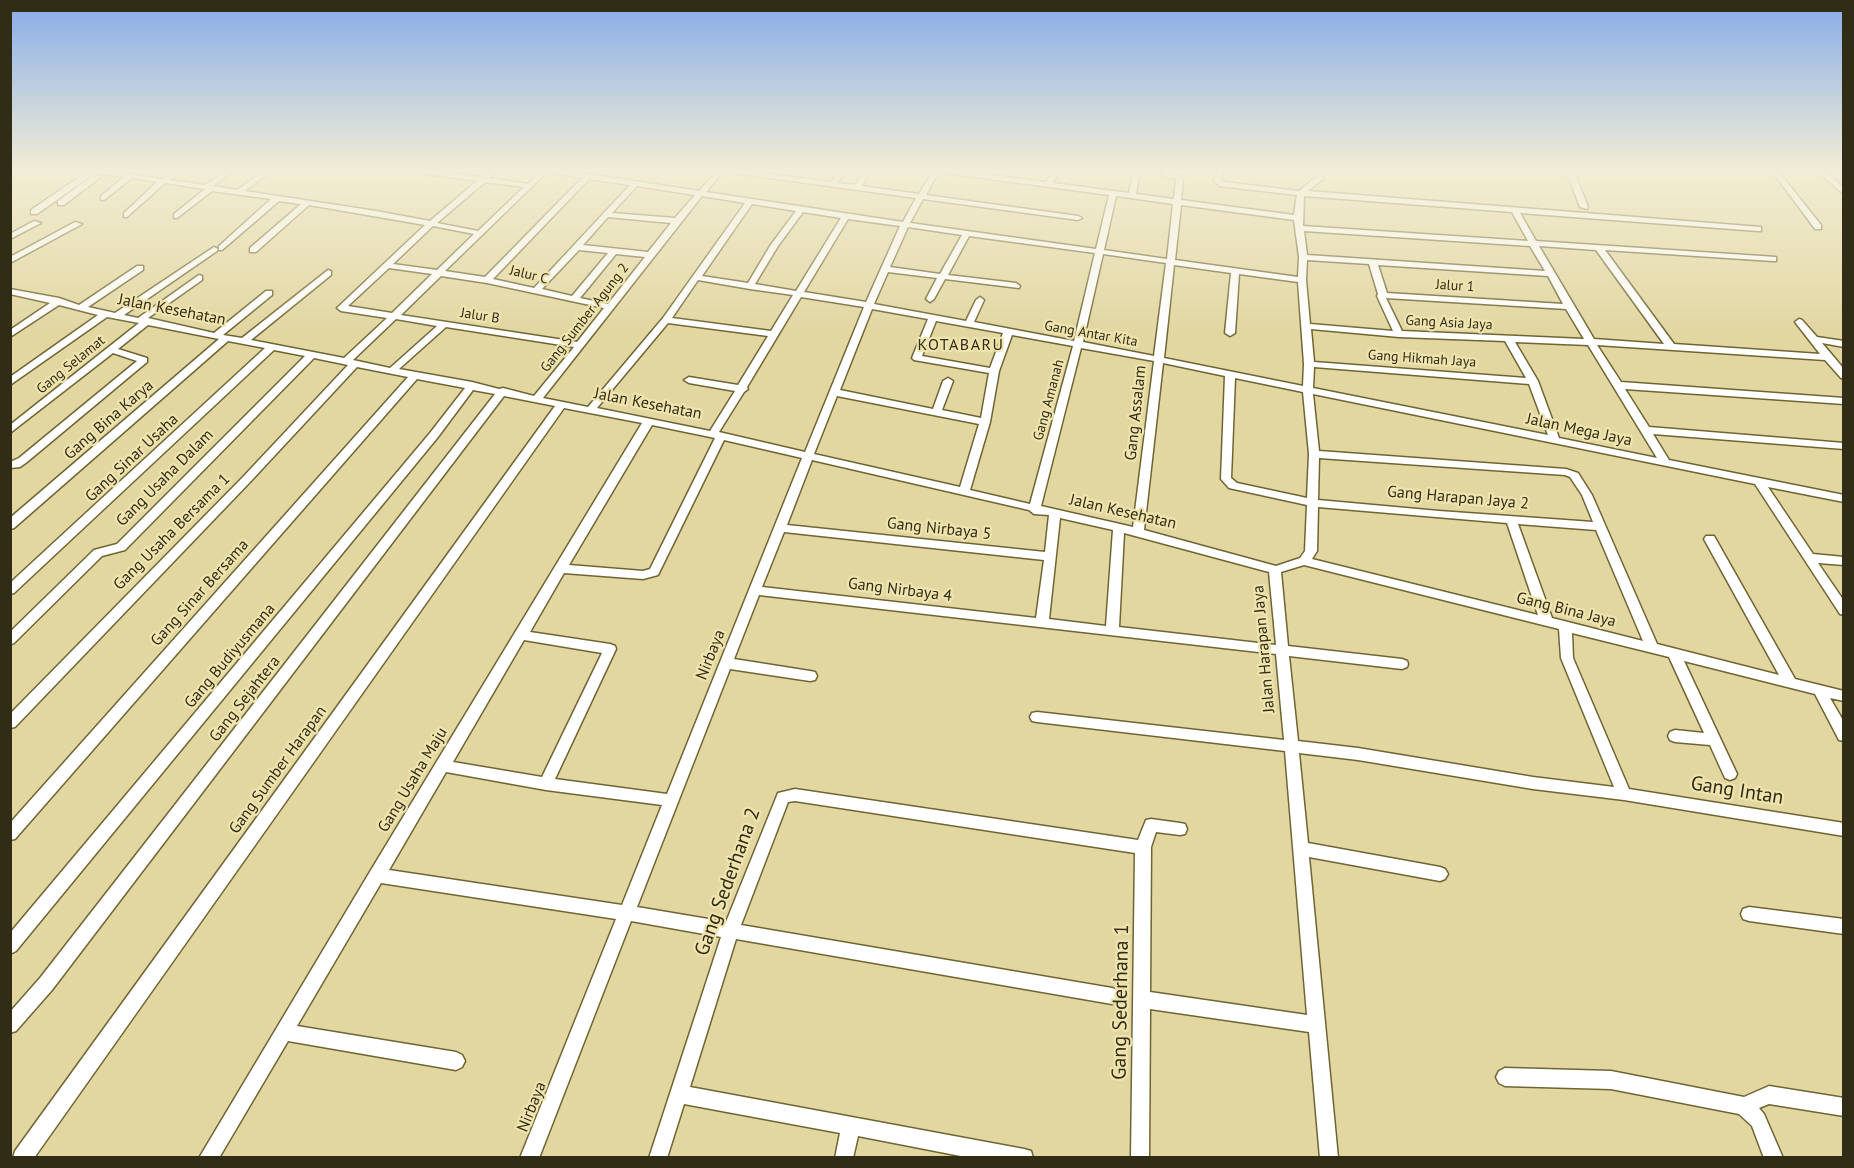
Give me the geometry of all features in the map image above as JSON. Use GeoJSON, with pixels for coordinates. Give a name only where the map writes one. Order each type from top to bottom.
{"type":"FeatureCollection","features":[{"type":"Feature","properties":{"kind":"street"},"geometry":{"type":"LineString","coordinates":[[10,237],[32,226]]}},
{"type":"Feature","properties":{"kind":"street"},"geometry":{"type":"LineString","coordinates":[[10,261],[75,226]]}},
{"type":"Feature","properties":{"kind":"street"},"geometry":{"type":"LineString","coordinates":[[116,316],[218,248],[245,226]]}},
{"type":"Feature","properties":{"kind":"street"},"geometry":{"type":"LineString","coordinates":[[253,250],[281,226]]}},
{"type":"Feature","properties":{"kind":"street"},"geometry":{"type":"LineString","coordinates":[[429,226],[341,308],[444,324]]}},
{"type":"Feature","properties":{"kind":"street"},"geometry":{"type":"LineString","coordinates":[[444,226],[479,233]]}},
{"type":"Feature","properties":{"kind":"street","name":"Gang Usaha Bersama 1"},"geometry":{"type":"LineString","coordinates":[[10,723],[247,479],[394,315],[487,226]]}},
{"type":"Feature","properties":{"kind":"street"},"geometry":{"type":"LineString","coordinates":[[488,280],[540,226]]}},
{"type":"Feature","properties":{"kind":"street"},"geometry":{"type":"LineString","coordinates":[[536,291],[597,226]]}},
{"type":"Feature","properties":{"kind":"street","name":"Gang Sumber Agung 2"},"geometry":{"type":"LineString","coordinates":[[538,398],[674,226]]}},
{"type":"Feature","properties":{"kind":"street"},"geometry":{"type":"LineString","coordinates":[[590,410],[666,320],[732,226]]}},
{"type":"Feature","properties":{"kind":"street"},"geometry":{"type":"LineString","coordinates":[[750,286],[789,226]]}},
{"type":"Feature","properties":{"kind":"street"},"geometry":{"type":"LineString","coordinates":[[561,569],[651,575],[717,435],[840,226]]}},
{"type":"Feature","properties":{"kind":"street","name":"Nirbaya"},"geometry":{"type":"LineString","coordinates":[[529,1158],[627,913],[669,800],[869,306],[904,226]]}},
{"type":"Feature","properties":{"kind":"street"},"geometry":{"type":"LineString","coordinates":[[915,226],[1302,280]]}},
{"type":"Feature","properties":{"kind":"street","name":"Gang Amanah"},"geometry":{"type":"LineString","coordinates":[[1034,510],[1078,345],[1106,226]]}},
{"type":"Feature","properties":{"kind":"street","name":"Gang Assalam"},"geometry":{"type":"LineString","coordinates":[[1138,532],[1174,226]]}},
{"type":"Feature","properties":{"kind":"street"},"geometry":{"type":"LineString","coordinates":[[1524,226],[1569,307],[1666,463]]}},
{"type":"Feature","properties":{"kind":"street"},"geometry":{"type":"LineString","coordinates":[[1712,226],[1758,229]]}},
{"type":"Feature","properties":{"kind":"street"},"geometry":{"type":"LineString","coordinates":[[1304,561],[1311,551],[1314,454],[1308,390],[1309,364],[1300,228],[1773,260]]}},
{"type":"Feature","properties":{"kind":"street"},"geometry":{"type":"LineString","coordinates":[[930,299],[967,233]]}},
{"type":"Feature","properties":{"kind":"street"},"geometry":{"type":"LineString","coordinates":[[577,247],[652,255]]}},
{"type":"Feature","properties":{"kind":"street"},"geometry":{"type":"LineString","coordinates":[[1599,248],[1671,347]]}},
{"type":"Feature","properties":{"kind":"street"},"geometry":{"type":"LineString","coordinates":[[574,299],[615,250]]}},
{"type":"Feature","properties":{"kind":"street"},"geometry":{"type":"LineString","coordinates":[[1303,257],[1550,274]]}},
{"type":"Feature","properties":{"kind":"street"},"geometry":{"type":"LineString","coordinates":[[1373,262],[1383,295],[1381,296],[1399,334]]}},
{"type":"Feature","properties":{"kind":"street","name":"Jalur C"},"geometry":{"type":"LineString","coordinates":[[386,265],[488,280],[611,307]]}},
{"type":"Feature","properties":{"kind":"street"},"geometry":{"type":"LineString","coordinates":[[81,307],[140,268]]}},
{"type":"Feature","properties":{"kind":"street"},"geometry":{"type":"LineString","coordinates":[[885,269],[1016,286]]}},
{"type":"Feature","properties":{"kind":"street"},"geometry":{"type":"LineString","coordinates":[[1230,333],[1235,272]]}},
{"type":"Feature","properties":{"kind":"street"},"geometry":{"type":"LineString","coordinates":[[245,340],[328,273]]}},
{"type":"Feature","properties":{"kind":"street","name":"Gang Antar Kita"},"geometry":{"type":"LineString","coordinates":[[695,277],[969,324],[1308,390]]}},
{"type":"Feature","properties":{"kind":"street","name":"Gang Selamat"},"geometry":{"type":"LineString","coordinates":[[10,430],[199,278]]}},
{"type":"Feature","properties":{"kind":"street","name":"Jalan Kesehatan"},"geometry":{"type":"LineString","coordinates":[[11,291],[105,314],[717,435],[1034,510],[1138,532],[1275,570]]}},
{"type":"Feature","properties":{"kind":"street","name":"Gang Bina Karya"},"geometry":{"type":"LineString","coordinates":[[10,525],[269,293]]}},
{"type":"Feature","properties":{"kind":"street","name":"Jalur 1"},"geometry":{"type":"LineString","coordinates":[[1383,295],[1569,307]]}},
{"type":"Feature","properties":{"kind":"street"},"geometry":{"type":"LineString","coordinates":[[969,324],[980,300]]}},
{"type":"Feature","properties":{"kind":"street"},"geometry":{"type":"LineString","coordinates":[[10,334],[59,301]]}},
{"type":"Feature","properties":{"kind":"street"},"geometry":{"type":"LineString","coordinates":[[10,382],[105,314]]}},
{"type":"Feature","properties":{"kind":"street"},"geometry":{"type":"LineString","coordinates":[[933,318],[917,358],[994,371]]}},
{"type":"Feature","properties":{"kind":"street"},"geometry":{"type":"LineString","coordinates":[[666,320],[775,334]]}},
{"type":"Feature","properties":{"kind":"street"},"geometry":{"type":"LineString","coordinates":[[1800,322],[1844,375]]}},
{"type":"Feature","properties":{"kind":"street","name":"Jalur B"},"geometry":{"type":"LineString","coordinates":[[392,371],[444,324],[581,345]]}},
{"type":"Feature","properties":{"kind":"street","name":"Gang Asia Jaya"},"geometry":{"type":"LineString","coordinates":[[1307,326],[1399,334],[1590,342],[1829,357]]}},
{"type":"Feature","properties":{"kind":"street"},"geometry":{"type":"LineString","coordinates":[[964,492],[985,422],[994,371],[1008,332]]}},
{"type":"Feature","properties":{"kind":"street"},"geometry":{"type":"LineString","coordinates":[[1509,340],[1533,381],[1555,441]]}},
{"type":"Feature","properties":{"kind":"street"},"geometry":{"type":"LineString","coordinates":[[1817,340],[1844,344]]}},
{"type":"Feature","properties":{"kind":"street","name":"Gang Sinar Usaha"},"geometry":{"type":"LineString","coordinates":[[10,590],[273,346]]}},
{"type":"Feature","properties":{"kind":"street"},"geometry":{"type":"LineString","coordinates":[[12,466],[144,360],[112,350]]}},
{"type":"Feature","properties":{"kind":"street","name":"Gang Usaha Dalam"},"geometry":{"type":"LineString","coordinates":[[10,640],[98,553],[121,547],[312,355]]}},
{"type":"Feature","properties":{"kind":"street","name":"Gang Hikmah Jaya"},"geometry":{"type":"LineString","coordinates":[[1309,364],[1533,381]]}},
{"type":"Feature","properties":{"kind":"street","name":"Gang Harapan Jaya 2"},"geometry":{"type":"LineString","coordinates":[[1230,374],[1226,479],[1233,486],[1314,503],[1599,526]]}},
{"type":"Feature","properties":{"kind":"street","name":"Gang Sinar Bersama"},"geometry":{"type":"LineString","coordinates":[[10,834],[416,375]]}},
{"type":"Feature","properties":{"kind":"street"},"geometry":{"type":"LineString","coordinates":[[689,380],[743,389]]}},
{"type":"Feature","properties":{"kind":"street"},"geometry":{"type":"LineString","coordinates":[[936,413],[948,381]]}},
{"type":"Feature","properties":{"kind":"street","name":"Gang Budiyusmana"},"geometry":{"type":"LineString","coordinates":[[10,946],[434,435],[472,385]]}},
{"type":"Feature","properties":{"kind":"street"},"geometry":{"type":"LineString","coordinates":[[1616,385],[1844,402]]}},
{"type":"Feature","properties":{"kind":"street","name":"Jalan Mega Jaya"},"geometry":{"type":"LineString","coordinates":[[1308,390],[1844,499]]}},
{"type":"Feature","properties":{"kind":"street","name":"Gang Sejahtera"},"geometry":{"type":"LineString","coordinates":[[10,1025],[53,974],[503,391]]}},
{"type":"Feature","properties":{"kind":"street"},"geometry":{"type":"LineString","coordinates":[[834,392],[985,422]]}},
{"type":"Feature","properties":{"kind":"street","name":"Gang Sumber Harapan"},"geometry":{"type":"LineString","coordinates":[[22,1158],[562,403]]}},
{"type":"Feature","properties":{"kind":"street","name":"Gang Usaha Maju"},"geometry":{"type":"LineString","coordinates":[[208,1158],[649,421]]}},
{"type":"Feature","properties":{"kind":"street"},"geometry":{"type":"LineString","coordinates":[[1645,430],[1844,446]]}},
{"type":"Feature","properties":{"kind":"street"},"geometry":{"type":"LineString","coordinates":[[1314,454],[1570,473],[1581,485],[1652,648]]}},
{"type":"Feature","properties":{"kind":"street"},"geometry":{"type":"LineString","coordinates":[[1758,482],[1844,611]]}},
{"type":"Feature","properties":{"kind":"street"},"geometry":{"type":"LineString","coordinates":[[1042,623],[1055,514]]}},
{"type":"Feature","properties":{"kind":"street"},"geometry":{"type":"LineString","coordinates":[[1511,520],[1547,622]]}},
{"type":"Feature","properties":{"kind":"street","name":"Gang Nirbaya 5"},"geometry":{"type":"LineString","coordinates":[[780,528],[1050,558]]}},
{"type":"Feature","properties":{"kind":"street"},"geometry":{"type":"LineString","coordinates":[[1112,632],[1119,528]]}},
{"type":"Feature","properties":{"kind":"street"},"geometry":{"type":"LineString","coordinates":[[1710,539],[1791,684]]}},
{"type":"Feature","properties":{"kind":"street"},"geometry":{"type":"LineString","coordinates":[[1808,558],[1844,561]]}},
{"type":"Feature","properties":{"kind":"street","name":"Jalan Harapan Jaya"},"geometry":{"type":"LineString","coordinates":[[1304,561],[1275,570],[1329,1158]]}},
{"type":"Feature","properties":{"kind":"street","name":"Gang Bina Jaya"},"geometry":{"type":"LineString","coordinates":[[1304,561],[1844,696]]}},
{"type":"Feature","properties":{"kind":"street","name":"Gang Nirbaya 4"},"geometry":{"type":"LineString","coordinates":[[755,590],[1112,632],[1217,641],[1282,651],[1402,664]]}},
{"type":"Feature","properties":{"kind":"street"},"geometry":{"type":"LineString","coordinates":[[1565,627],[1567,658],[1624,794]]}},
{"type":"Feature","properties":{"kind":"street"},"geometry":{"type":"LineString","coordinates":[[521,635],[610,649],[546,784]]}},
{"type":"Feature","properties":{"kind":"street"},"geometry":{"type":"LineString","coordinates":[[1674,654],[1730,774]]}},
{"type":"Feature","properties":{"kind":"street"},"geometry":{"type":"LineString","coordinates":[[726,663],[810,676]]}},
{"type":"Feature","properties":{"kind":"street"},"geometry":{"type":"LineString","coordinates":[[1820,691],[1844,735]]}},
{"type":"Feature","properties":{"kind":"street","name":"Gang Intan"},"geometry":{"type":"LineString","coordinates":[[1037,717],[1358,754],[1844,830]]}},
{"type":"Feature","properties":{"kind":"street"},"geometry":{"type":"LineString","coordinates":[[1675,735],[1714,740]]}},
{"type":"Feature","properties":{"kind":"street"},"geometry":{"type":"LineString","coordinates":[[443,766],[546,784],[669,800]]}},
{"type":"Feature","properties":{"kind":"street","name":"Gang Sederhana 2"},"geometry":{"type":"LineString","coordinates":[[658,1158],[731,931],[783,797],[788,795],[1143,847]]}},
{"type":"Feature","properties":{"kind":"street"},"geometry":{"type":"LineString","coordinates":[[1143,847],[1151,825],[1180,828]]}},
{"type":"Feature","properties":{"kind":"street","name":"Gang Sederhana 1"},"geometry":{"type":"LineString","coordinates":[[1140,1158],[1143,847]]}},
{"type":"Feature","properties":{"kind":"street"},"geometry":{"type":"LineString","coordinates":[[1302,849],[1440,874]]}},
{"type":"Feature","properties":{"kind":"street"},"geometry":{"type":"LineString","coordinates":[[376,875],[627,913],[1112,996]]}},
{"type":"Feature","properties":{"kind":"street"},"geometry":{"type":"LineString","coordinates":[[1749,914],[1844,927]]}},
{"type":"Feature","properties":{"kind":"street"},"geometry":{"type":"LineString","coordinates":[[1142,999],[1316,1025]]}},
{"type":"Feature","properties":{"kind":"street"},"geometry":{"type":"LineString","coordinates":[[284,1032],[456,1061]]}},
{"type":"Feature","properties":{"kind":"street"},"geometry":{"type":"LineString","coordinates":[[1505,1077],[1611,1080],[1744,1106],[1758,1120],[1774,1158]]}},
{"type":"Feature","properties":{"kind":"street"},"geometry":{"type":"LineString","coordinates":[[678,1094],[1024,1158]]}},
{"type":"Feature","properties":{"kind":"street"},"geometry":{"type":"LineString","coordinates":[[1744,1106],[1769,1095],[1844,1107]]}},
{"type":"Feature","properties":{"kind":"street"},"geometry":{"type":"LineString","coordinates":[[844,1158],[851,1125]]}},
{"type":"Feature","properties":{"kind":"district","name":"KOTABARU"},"geometry":{"type":"Point","coordinates":[961,345]}}]}
